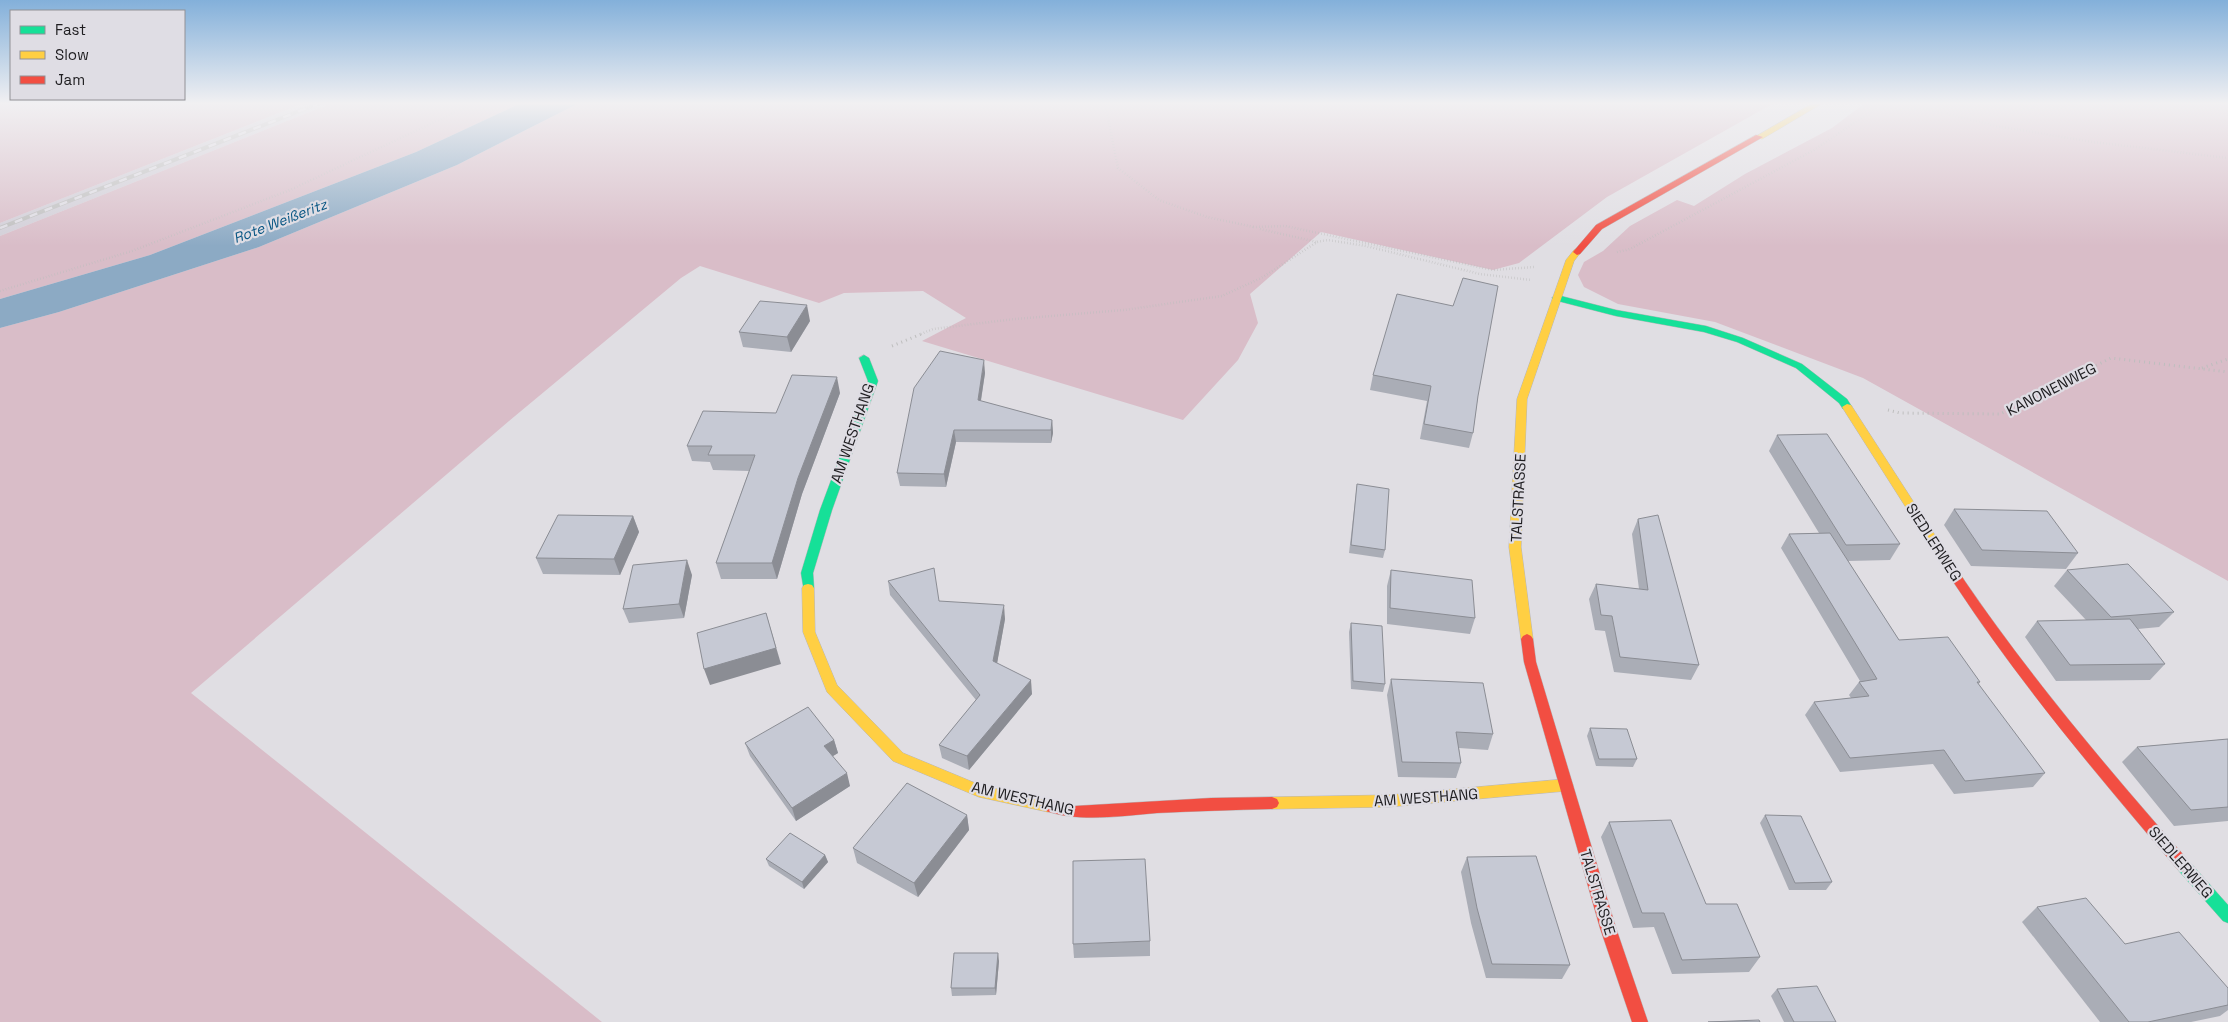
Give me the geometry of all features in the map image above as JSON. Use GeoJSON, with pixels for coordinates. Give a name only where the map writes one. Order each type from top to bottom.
{"type":"FeatureCollection","features":[{"type":"Feature","properties":{"kind":"street","name":"TALSTRASSE"},"geometry":{"type":"LineString","coordinates":[[1640,1022],[1608,928],[1530,662],[1515,547],[1522,399],[1570,260],[1599,227],[1734,151]]}},
{"type":"Feature","properties":{"kind":"street","name":"SIEDLERWEG"},"geometry":{"type":"LineString","coordinates":[[1557,298],[1616,313],[1706,328],[1740,340],[1799,366],[1843,401],[1985,621],[2083,750],[2228,916]]}},
{"type":"Feature","properties":{"kind":"street","name":"AM WESTHANG"},"geometry":{"type":"LineString","coordinates":[[864,358],[873,381],[826,510],[808,573],[809,632],[832,688],[898,757],[979,791],[1075,812],[1211,804],[1388,800],[1566,785]]}},
{"type":"Feature","properties":{"kind":"path"},"geometry":{"type":"LineString","coordinates":[[0,291],[132,251],[290,190],[374,151]]}},
{"type":"Feature","properties":{"kind":"path"},"geometry":{"type":"LineString","coordinates":[[1115,151],[1118,168],[1159,200],[1207,217],[1317,242]]}},
{"type":"Feature","properties":{"kind":"path"},"geometry":{"type":"LineString","coordinates":[[1613,252],[1630,249],[1813,151]]}},
{"type":"Feature","properties":{"kind":"path"},"geometry":{"type":"LineString","coordinates":[[2166,151],[2228,158]]}},
{"type":"Feature","properties":{"kind":"path"},"geometry":{"type":"LineString","coordinates":[[1253,227],[1285,226],[1493,270],[1536,267],[1570,260]]}},
{"type":"Feature","properties":{"kind":"path"},"geometry":{"type":"LineString","coordinates":[[864,358],[933,329],[1015,319],[1124,310],[1222,296],[1263,276],[1317,242],[1328,240],[1366,246],[1480,274],[1530,280],[1563,281]]}},
{"type":"Feature","properties":{"kind":"path","name":"KANONENWEG"},"geometry":{"type":"LineString","coordinates":[[1843,401],[1900,413],[2000,414],[2111,358],[2228,372]]}},
{"type":"Feature","properties":{"kind":"path"},"geometry":{"type":"LineString","coordinates":[[2199,369],[2228,360]]}},
{"type":"Feature","properties":{"kind":"shaded area"},"geometry":{"type":"Polygon","coordinates":[[[0,151],[183,151],[0,223],[0,151]]]}},
{"type":"Feature","properties":{"kind":"shaded area"},"geometry":{"type":"Polygon","coordinates":[[[183,151],[213,151],[0,236],[0,223],[183,151]]]}},
{"type":"Feature","properties":{"kind":"shaded area"},"geometry":{"type":"Polygon","coordinates":[[[213,151],[419,151],[150,255],[0,299],[0,236],[213,151]]]}},
{"type":"Feature","properties":{"kind":"shaded area"},"geometry":{"type":"Polygon","coordinates":[[[485,151],[1689,151],[1607,197],[1519,263],[1493,270],[1321,232],[1250,294],[1258,323],[1238,360],[1183,420],[922,341],[966,318],[923,291],[844,293],[819,303],[700,266],[681,278],[509,421],[191,693],[602,1022],[0,1022],[0,328],[59,312],[259,247],[457,165],[485,151]]]}},
{"type":"Feature","properties":{"kind":"shaded area"},"geometry":{"type":"Polygon","coordinates":[[[1789,151],[2228,151],[2228,581],[1863,378],[1715,322],[1618,304],[1584,287],[1578,275],[1584,262],[1603,251],[1630,226],[1677,200],[1694,206],[1745,174],[1789,151]]]}},
{"type":"Feature","properties":{"kind":"water","name":"Rote Weißeritz"},"geometry":{"type":"Polygon","coordinates":[[[485,151],[457,165],[259,247],[59,312],[0,328],[0,299],[150,255],[416,152],[485,151]]]}},
{"type":"Feature","properties":{"kind":"building"},"geometry":{"type":"Polygon","coordinates":[[[1463,278],[1498,286],[1473,433],[1424,424],[1431,386],[1373,375],[1397,294],[1453,306],[1463,278]]]}},
{"type":"Feature","properties":{"kind":"building"},"geometry":{"type":"Polygon","coordinates":[[[760,301],[807,305],[787,337],[739,332],[760,301]]]}},
{"type":"Feature","properties":{"kind":"building"},"geometry":{"type":"Polygon","coordinates":[[[940,351],[984,360],[978,400],[1052,420],[1051,430],[954,430],[944,474],[897,473],[914,388],[940,351]]]}},
{"type":"Feature","properties":{"kind":"building"},"geometry":{"type":"Polygon","coordinates":[[[792,375],[837,377],[798,478],[772,563],[716,563],[755,455],[708,455],[712,446],[687,446],[703,411],[776,413],[792,375]]]}},
{"type":"Feature","properties":{"kind":"building"},"geometry":{"type":"Polygon","coordinates":[[[1827,434],[1900,544],[1846,545],[1777,435],[1827,434]]]}},
{"type":"Feature","properties":{"kind":"building"},"geometry":{"type":"Polygon","coordinates":[[[1357,484],[1389,489],[1385,550],[1351,545],[1357,484]]]}},
{"type":"Feature","properties":{"kind":"building"},"geometry":{"type":"Polygon","coordinates":[[[1954,509],[2047,511],[2078,553],[1982,550],[1954,509]]]}},
{"type":"Feature","properties":{"kind":"building"},"geometry":{"type":"Polygon","coordinates":[[[558,515],[633,516],[614,559],[536,558],[558,515]]]}},
{"type":"Feature","properties":{"kind":"building"},"geometry":{"type":"Polygon","coordinates":[[[1658,515],[1699,665],[1620,657],[1612,616],[1601,615],[1596,584],[1648,590],[1638,519],[1658,515]]]}},
{"type":"Feature","properties":{"kind":"building"},"geometry":{"type":"Polygon","coordinates":[[[1830,533],[1899,640],[1948,637],[1980,682],[1977,682],[2045,773],[1965,781],[1944,750],[1850,758],[1814,702],[1869,696],[1859,682],[1877,679],[1789,534],[1830,533]]]}},
{"type":"Feature","properties":{"kind":"building"},"geometry":{"type":"Polygon","coordinates":[[[687,560],[679,604],[623,609],[633,565],[687,560]]]}},
{"type":"Feature","properties":{"kind":"building"},"geometry":{"type":"Polygon","coordinates":[[[2128,564],[2174,612],[2111,617],[2067,570],[2128,564]]]}},
{"type":"Feature","properties":{"kind":"building"},"geometry":{"type":"Polygon","coordinates":[[[934,568],[939,601],[1004,605],[993,661],[1031,680],[967,756],[939,745],[980,695],[888,581],[934,568]]]}},
{"type":"Feature","properties":{"kind":"building"},"geometry":{"type":"Polygon","coordinates":[[[1391,570],[1472,580],[1475,618],[1390,608],[1391,570]]]}},
{"type":"Feature","properties":{"kind":"building"},"geometry":{"type":"Polygon","coordinates":[[[766,613],[776,648],[704,669],[697,633],[766,613]]]}},
{"type":"Feature","properties":{"kind":"building"},"geometry":{"type":"Polygon","coordinates":[[[2130,619],[2165,664],[2070,665],[2037,621],[2130,619]]]}},
{"type":"Feature","properties":{"kind":"building"},"geometry":{"type":"Polygon","coordinates":[[[1351,623],[1382,626],[1385,684],[1353,681],[1351,623]]]}},
{"type":"Feature","properties":{"kind":"building"},"geometry":{"type":"Polygon","coordinates":[[[1391,679],[1483,683],[1493,734],[1456,732],[1461,763],[1402,762],[1391,679]]]}},
{"type":"Feature","properties":{"kind":"building"},"geometry":{"type":"Polygon","coordinates":[[[808,707],[834,740],[824,746],[847,773],[792,808],[745,743],[808,707]]]}},
{"type":"Feature","properties":{"kind":"building"},"geometry":{"type":"Polygon","coordinates":[[[1590,728],[1627,729],[1637,759],[1599,759],[1590,728]]]}},
{"type":"Feature","properties":{"kind":"building"},"geometry":{"type":"Polygon","coordinates":[[[2228,739],[2228,807],[2191,810],[2137,747],[2228,739]]]}},
{"type":"Feature","properties":{"kind":"building"},"geometry":{"type":"Polygon","coordinates":[[[907,783],[967,815],[914,883],[853,848],[907,783]]]}},
{"type":"Feature","properties":{"kind":"building"},"geometry":{"type":"Polygon","coordinates":[[[1765,815],[1801,816],[1832,882],[1795,883],[1765,815]]]}},
{"type":"Feature","properties":{"kind":"building"},"geometry":{"type":"Polygon","coordinates":[[[1671,820],[1706,904],[1737,904],[1760,957],[1682,960],[1664,913],[1642,913],[1609,822],[1671,820]]]}},
{"type":"Feature","properties":{"kind":"building"},"geometry":{"type":"Polygon","coordinates":[[[790,833],[825,855],[802,882],[766,859],[790,833]]]}},
{"type":"Feature","properties":{"kind":"building"},"geometry":{"type":"Polygon","coordinates":[[[1536,856],[1570,965],[1492,964],[1477,908],[1467,857],[1536,856]]]}},
{"type":"Feature","properties":{"kind":"building"},"geometry":{"type":"Polygon","coordinates":[[[1145,859],[1150,941],[1073,944],[1073,861],[1145,859]]]}},
{"type":"Feature","properties":{"kind":"building"},"geometry":{"type":"Polygon","coordinates":[[[2086,898],[2125,944],[2179,932],[2228,988],[2228,1005],[2148,1022],[2129,1022],[2037,907],[2086,898]]]}},
{"type":"Feature","properties":{"kind":"building"},"geometry":{"type":"Polygon","coordinates":[[[954,953],[998,953],[995,988],[951,988],[954,953]]]}},
{"type":"Feature","properties":{"kind":"building"},"geometry":{"type":"Polygon","coordinates":[[[1817,986],[1836,1022],[1794,1022],[1777,989],[1817,986]]]}},
{"type":"Feature","properties":{"kind":"building"},"geometry":{"type":"Polygon","coordinates":[[[1759,1020],[1760,1022],[1708,1022],[1759,1020]]]}},
{"type":"Feature","properties":{"kind":"railway"},"geometry":{"type":"LineString","coordinates":[[0,228],[198,151]]}},
{"type":"Feature","properties":{"kind":"traffic: fast"},"geometry":{"type":"LineString","coordinates":[[1557,298],[1616,313],[1706,329],[1740,340],[1799,366],[1843,401],[1847,407]]}},
{"type":"Feature","properties":{"kind":"traffic: fast"},"geometry":{"type":"LineString","coordinates":[[808,588],[807,573],[826,510],[873,381],[864,358]]}},
{"type":"Feature","properties":{"kind":"traffic: fast"},"geometry":{"type":"LineString","coordinates":[[2183,865],[2228,916]]}},
{"type":"Feature","properties":{"kind":"traffic: slow"},"geometry":{"type":"LineString","coordinates":[[1527,639],[1515,547],[1522,399],[1570,260],[1577,252]]}},
{"type":"Feature","properties":{"kind":"traffic: slow"},"geometry":{"type":"LineString","coordinates":[[1847,407],[1958,580]]}},
{"type":"Feature","properties":{"kind":"traffic: slow"},"geometry":{"type":"LineString","coordinates":[[808,588],[809,632],[832,688],[898,757],[979,791],[1048,806]]}},
{"type":"Feature","properties":{"kind":"traffic: slow"},"geometry":{"type":"LineString","coordinates":[[1272,803],[1388,801],[1566,785]]}},
{"type":"Feature","properties":{"kind":"traffic: jam"},"geometry":{"type":"LineString","coordinates":[[1577,252],[1599,227],[1735,151]]}},
{"type":"Feature","properties":{"kind":"traffic: jam"},"geometry":{"type":"LineString","coordinates":[[1958,580],[1983,618],[2037,691],[2183,865]]}},
{"type":"Feature","properties":{"kind":"traffic: jam"},"geometry":{"type":"LineString","coordinates":[[1527,639],[1530,662],[1608,928],[1640,1022]]}},
{"type":"Feature","properties":{"kind":"traffic: jam"},"geometry":{"type":"LineString","coordinates":[[1048,806],[1075,812],[1211,804],[1272,803]]}}]}
